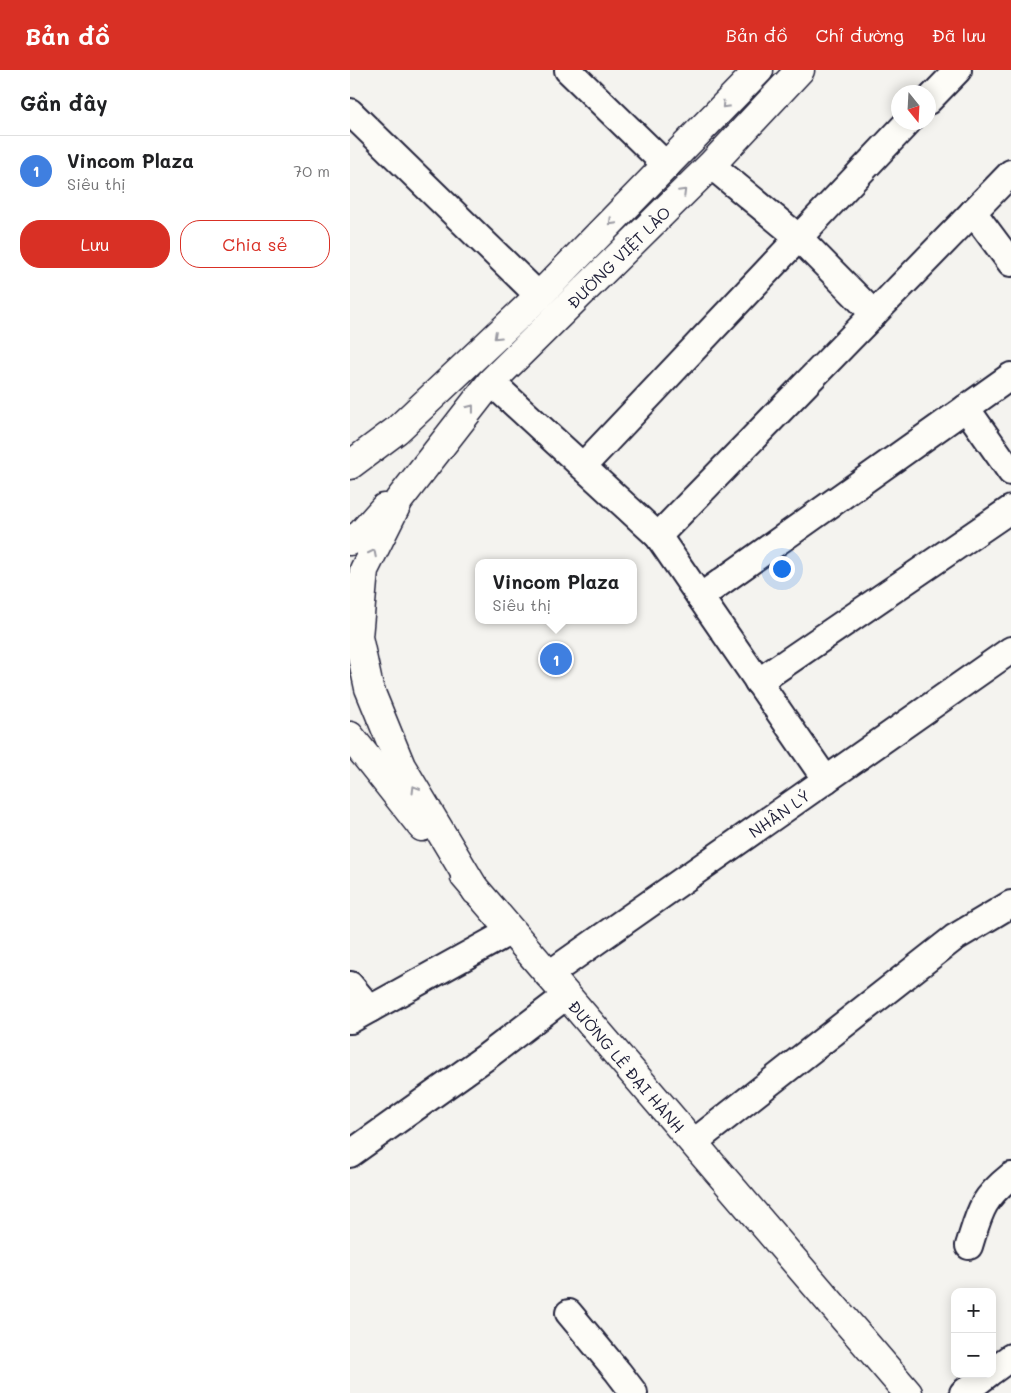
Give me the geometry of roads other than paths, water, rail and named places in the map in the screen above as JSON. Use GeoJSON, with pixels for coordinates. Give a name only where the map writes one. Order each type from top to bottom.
{"type":"FeatureCollection","features":[{"type":"Feature","properties":{"kind":"main road","name":"ĐƯỜNG VIỆT LÀO"},"geometry":{"type":"LineString","coordinates":[[350,465],[397,430],[538,296],[759,70]]}},
{"type":"Feature","properties":{"kind":"main road","name":"ĐƯỜNG VIỆT LÀO"},"geometry":{"type":"LineString","coordinates":[[441,446],[491,382],[711,165],[800,70]]}},
{"type":"Feature","properties":{"kind":"main road"},"geometry":{"type":"LineString","coordinates":[[350,446],[397,430]]}},
{"type":"Feature","properties":{"kind":"main road"},"geometry":{"type":"LineString","coordinates":[[350,542],[361,534],[441,446]]}},
{"type":"Feature","properties":{"kind":"main road"},"geometry":{"type":"LineString","coordinates":[[441,446],[399,500],[364,570],[358,637],[369,688],[401,766],[476,890]]}},
{"type":"Feature","properties":{"kind":"main road","name":"ĐƯỜNG LÊ ĐẠI HÀNH"},"geometry":{"type":"LineString","coordinates":[[350,736],[398,799],[908,1393]]}},
{"type":"Feature","properties":{"kind":"street"},"geometry":{"type":"LineString","coordinates":[[568,70],[667,166]]}},
{"type":"Feature","properties":{"kind":"street"},"geometry":{"type":"LineString","coordinates":[[936,93],[958,70]]}},
{"type":"Feature","properties":{"kind":"street"},"geometry":{"type":"LineString","coordinates":[[350,112],[538,296]]}},
{"type":"Feature","properties":{"kind":"street"},"geometry":{"type":"LineString","coordinates":[[583,466],[900,130]]}},
{"type":"Feature","properties":{"kind":"street"},"geometry":{"type":"LineString","coordinates":[[711,165],[799,238],[874,314]]}},
{"type":"Feature","properties":{"kind":"street"},"geometry":{"type":"LineString","coordinates":[[658,536],[1011,173]]}},
{"type":"Feature","properties":{"kind":"street"},"geometry":{"type":"LineString","coordinates":[[973,212],[1011,263]]}},
{"type":"Feature","properties":{"kind":"street"},"geometry":{"type":"LineString","coordinates":[[700,597],[1011,376]]}},
{"type":"Feature","properties":{"kind":"street"},"geometry":{"type":"LineString","coordinates":[[491,382],[658,536],[826,780]]}},
{"type":"Feature","properties":{"kind":"street"},"geometry":{"type":"LineString","coordinates":[[966,408],[1011,472]]}},
{"type":"Feature","properties":{"kind":"street"},"geometry":{"type":"LineString","coordinates":[[758,682],[1011,509]]}},
{"type":"Feature","properties":{"kind":"street","name":"NHÂN LÝ"},"geometry":{"type":"LineString","coordinates":[[548,975],[1011,650]]}},
{"type":"Feature","properties":{"kind":"street"},"geometry":{"type":"LineString","coordinates":[[693,1142],[954,938],[1011,904]]}},
{"type":"Feature","properties":{"kind":"street"},"geometry":{"type":"LineString","coordinates":[[350,985],[360,1014],[511,931]]}},
{"type":"Feature","properties":{"kind":"street"},"geometry":{"type":"LineString","coordinates":[[350,1154],[478,1063],[566,996]]}},
{"type":"Feature","properties":{"kind":"street"},"geometry":{"type":"LineString","coordinates":[[969,1246],[980,1210],[989,1195],[1011,1176]]}},
{"type":"Feature","properties":{"kind":"street"},"geometry":{"type":"LineString","coordinates":[[569,1312],[634,1393]]}},
{"type":"Feature","properties":{"kind":"street"},"geometry":{"type":"LineString","coordinates":[[996,1368],[1011,1358]]}},
{"type":"Feature","properties":{"kind":"street"},"geometry":{"type":"LineString","coordinates":[[963,1393],[983,1378]]}},
{"type":"Feature","properties":{"kind":"place","name":"Vincom Plaza"},"geometry":{"type":"Point","coordinates":[556,659]}}]}
